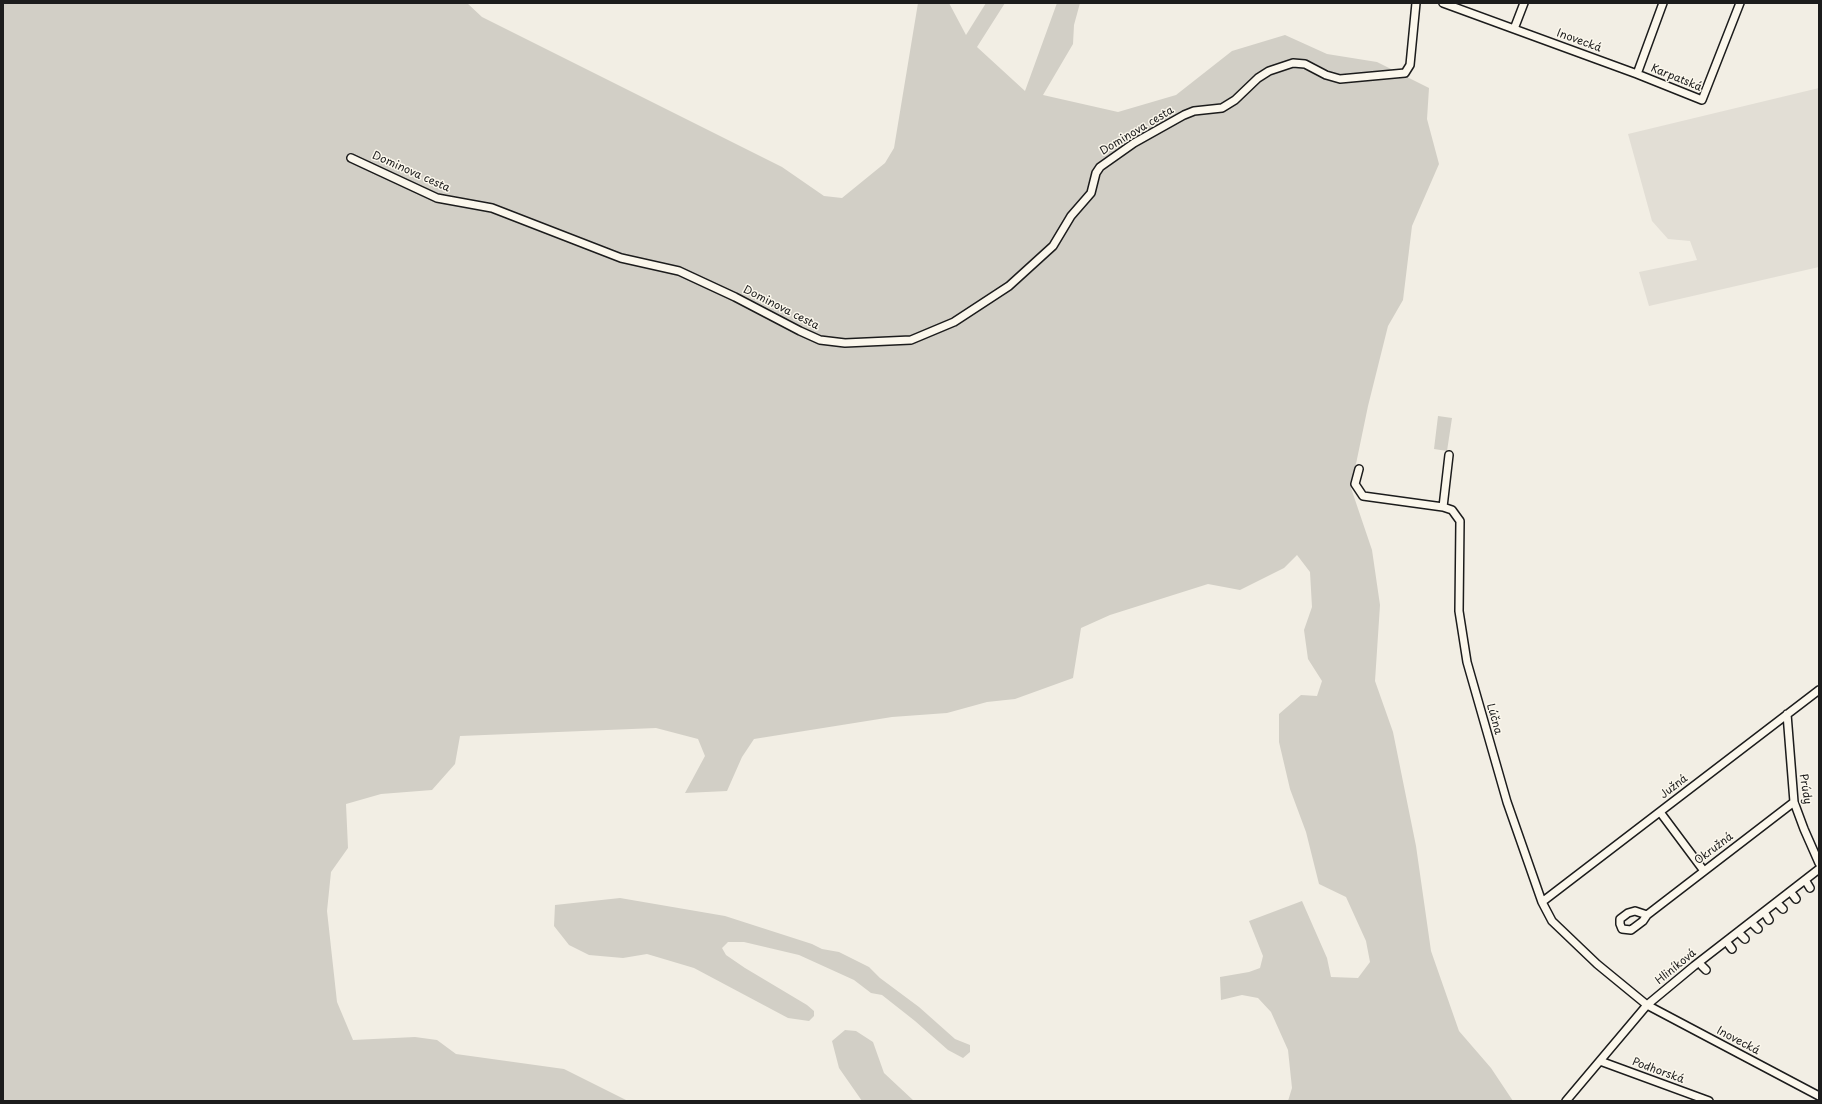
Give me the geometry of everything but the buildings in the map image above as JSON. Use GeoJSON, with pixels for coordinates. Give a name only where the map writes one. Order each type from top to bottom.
{"type":"FeatureCollection","features":[{"type":"Feature","properties":{"kind":"street","name":"Dominova cesta"},"geometry":{"type":"LineString","coordinates":[[351,158],[437,198],[492,208],[621,258],[679,271],[735,297],[800,332],[820,340],[845,343],[911,340],[954,322],[1009,286],[1053,246],[1071,216],[1091,193],[1096,173],[1100,167],[1134,143],[1184,114],[1222,108],[1235,100],[1258,78],[1269,71],[1293,63],[1305,64],[1326,75],[1340,79],[1404,73],[1410,65],[1416,3]]}},
{"type":"Feature","properties":{"kind":"street","name":"Inovecká"},"geometry":{"type":"LineString","coordinates":[[1443,3],[1636,74]]}},
{"type":"Feature","properties":{"kind":"street"},"geometry":{"type":"LineString","coordinates":[[1514,29],[1524,3]]}},
{"type":"Feature","properties":{"kind":"street","name":"Karpatská"},"geometry":{"type":"LineString","coordinates":[[1663,3],[1636,74],[1702,100],[1740,3]]}},
{"type":"Feature","properties":{"kind":"street"},"geometry":{"type":"LineString","coordinates":[[1443,507],[1449,455]]}},
{"type":"Feature","properties":{"kind":"street","name":"Lúčna"},"geometry":{"type":"LineString","coordinates":[[1359,469],[1355,484],[1363,496],[1443,507],[1452,510],[1460,521],[1459,611],[1466,662],[1506,802],[1542,902],[1552,921],[1597,964],[1647,1004]]}},
{"type":"Feature","properties":{"kind":"street","name":"Južná"},"geometry":{"type":"LineString","coordinates":[[1542,902],[1819,690]]}},
{"type":"Feature","properties":{"kind":"street","name":"Prúdy"},"geometry":{"type":"LineString","coordinates":[[1787,714],[1794,802],[1819,863]]}},
{"type":"Feature","properties":{"kind":"street","name":"Okružná"},"geometry":{"type":"LineString","coordinates":[[1647,915],[1794,802]]}},
{"type":"Feature","properties":{"kind":"street"},"geometry":{"type":"LineString","coordinates":[[1660,812],[1704,871]]}},
{"type":"Feature","properties":{"kind":"street","name":"Hliníková"},"geometry":{"type":"LineString","coordinates":[[1566,1101],[1647,1004],[1819,869]]}},
{"type":"Feature","properties":{"kind":"street","name":"Inovecká"},"geometry":{"type":"LineString","coordinates":[[1647,1004],[1819,1096]]}},
{"type":"Feature","properties":{"kind":"street","name":"Podhorská"},"geometry":{"type":"LineString","coordinates":[[1600,1061],[1709,1101]]}},
{"type":"Feature","properties":{"kind":"shaded area"},"geometry":{"type":"Polygon","coordinates":[[[3,3],[467,3],[482,17],[782,167],[824,196],[842,198],[885,163],[894,148],[918,3],[949,3],[966,35],[986,3],[1005,3],[977,47],[1025,91],[1057,3],[1080,3],[1074,25],[1073,44],[1043,95],[1118,112],[1176,95],[1232,51],[1285,35],[1327,54],[1377,62],[1429,88],[1427,119],[1439,164],[1412,226],[1403,300],[1388,326],[1368,406],[1351,488],[1372,550],[1380,605],[1375,681],[1393,732],[1416,846],[1431,951],[1459,1031],[1491,1068],[1513,1101],[1288,1101],[1292,1088],[1288,1050],[1271,1012],[1258,998],[1242,995],[1221,1000],[1220,977],[1249,972],[1260,968],[1263,956],[1249,921],[1302,901],[1327,958],[1331,977],[1358,978],[1370,962],[1366,941],[1346,897],[1319,884],[1306,832],[1290,789],[1279,742],[1279,714],[1301,695],[1317,696],[1322,681],[1308,659],[1304,630],[1312,607],[1310,572],[1297,555],[1284,568],[1240,590],[1208,584],[1110,615],[1081,628],[1073,678],[1015,699],[987,702],[947,713],[892,717],[754,739],[742,757],[727,791],[685,793],[705,756],[698,739],[656,728],[460,736],[455,764],[432,790],[381,794],[346,804],[348,848],[331,872],[327,911],[337,1002],[353,1040],[415,1037],[437,1040],[456,1054],[564,1069],[628,1101],[3,1101],[3,3]]]}},
{"type":"Feature","properties":{"kind":"shaded area"},"geometry":{"type":"Polygon","coordinates":[[[1819,88],[1819,267],[1649,306],[1639,272],[1697,260],[1690,241],[1668,239],[1652,221],[1628,134],[1819,88]]]}},
{"type":"Feature","properties":{"kind":"shaded area"},"geometry":{"type":"Polygon","coordinates":[[[1438,416],[1452,418],[1447,451],[1434,449],[1438,416]]]}},
{"type":"Feature","properties":{"kind":"shaded area"},"geometry":{"type":"Polygon","coordinates":[[[620,898],[725,916],[812,944],[822,949],[839,952],[869,967],[880,978],[919,1007],[955,1039],[970,1045],[970,1052],[963,1058],[948,1050],[882,995],[871,993],[854,980],[799,955],[744,942],[728,942],[722,948],[726,955],[745,968],[807,1005],[814,1011],[814,1016],[809,1021],[788,1018],[694,968],[647,954],[623,958],[589,955],[569,945],[554,926],[555,905],[620,898]]]}},
{"type":"Feature","properties":{"kind":"shaded area"},"geometry":{"type":"Polygon","coordinates":[[[845,1030],[856,1031],[873,1042],[884,1073],[914,1101],[862,1101],[839,1068],[832,1041],[845,1030]]]}}]}
